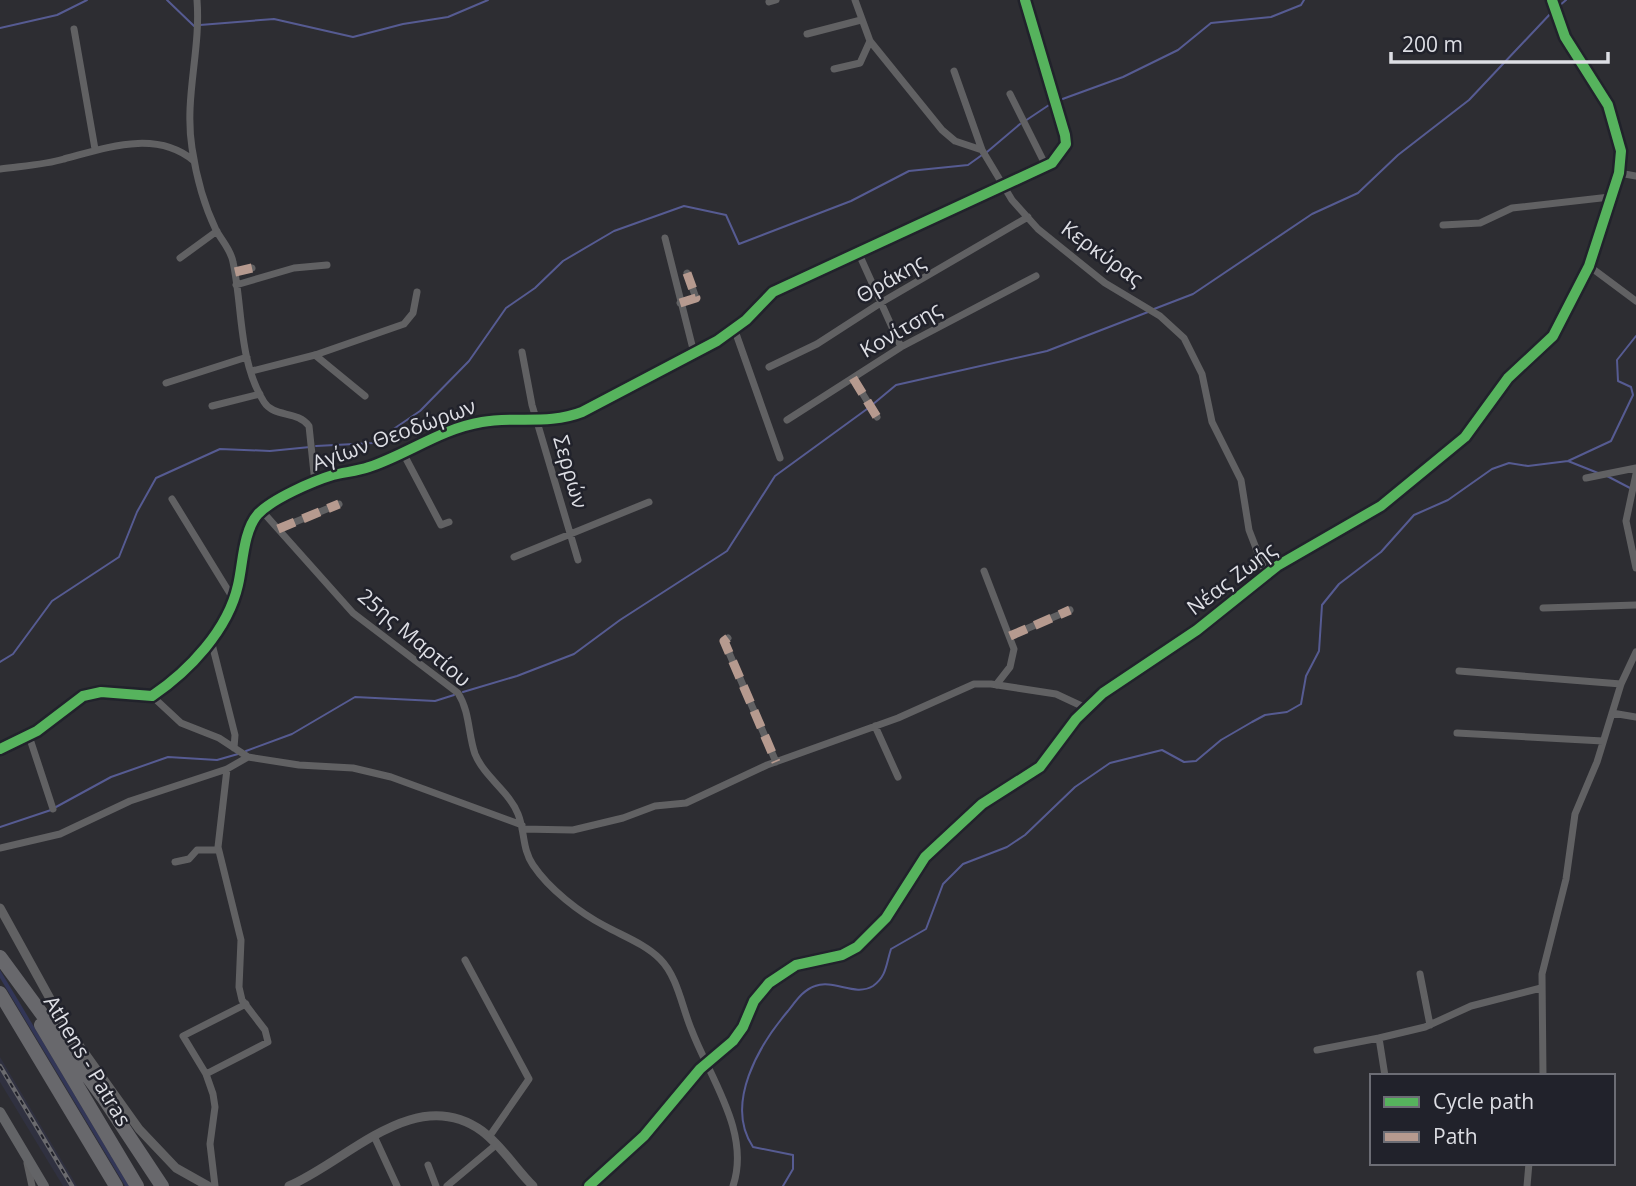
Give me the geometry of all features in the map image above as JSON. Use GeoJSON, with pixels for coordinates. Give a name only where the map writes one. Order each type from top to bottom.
{"type":"FeatureCollection","features":[{"type":"Feature","properties":{"kind":"highway","name":"Athens - Patras"},"geometry":{"type":"LineString","coordinates":[[0,957],[137,1186]]}},
{"type":"Feature","properties":{"kind":"highway"},"geometry":{"type":"LineString","coordinates":[[0,957],[103,1097],[162,1186]]}},
{"type":"Feature","properties":{"kind":"highway","name":"Athens - Patras"},"geometry":{"type":"LineString","coordinates":[[0,993],[113,1183]]}},
{"type":"Feature","properties":{"kind":"main road"},"geometry":{"type":"LineString","coordinates":[[0,1112],[44,1186]]}},
{"type":"Feature","properties":{"kind":"street"},"geometry":{"type":"LineString","coordinates":[[197,0],[197,35],[190,85],[191,146],[194,161],[217,231],[232,256],[251,371],[260,394],[271,410],[298,417],[309,426],[315,483]]}},
{"type":"Feature","properties":{"kind":"street"},"geometry":{"type":"LineString","coordinates":[[855,0],[870,41],[942,130],[955,141],[982,150]]}},
{"type":"Feature","properties":{"kind":"street"},"geometry":{"type":"LineString","coordinates":[[1010,94],[1047,167],[1062,153],[1066,144],[1025,0]]}},
{"type":"Feature","properties":{"kind":"street","name":"Νέας Ζωής"},"geometry":{"type":"LineString","coordinates":[[589,1186],[644,1136],[704,1064],[738,1035],[754,1001],[769,983],[796,965],[842,955],[862,943],[886,918],[925,857],[982,804],[1040,767],[1086,708],[1122,678],[1197,630],[1266,574],[1381,506],[1465,437],[1508,379],[1553,336],[1589,266],[1619,173],[1621,145],[1608,105],[1565,37],[1552,0]]}},
{"type":"Feature","properties":{"kind":"street"},"geometry":{"type":"LineString","coordinates":[[807,34],[861,20]]}},
{"type":"Feature","properties":{"kind":"street"},"geometry":{"type":"LineString","coordinates":[[74,29],[95,149]]}},
{"type":"Feature","properties":{"kind":"street"},"geometry":{"type":"LineString","coordinates":[[834,69],[860,63],[870,41]]}},
{"type":"Feature","properties":{"kind":"street","name":"Κερκύρας"},"geometry":{"type":"LineString","coordinates":[[954,71],[982,150],[1004,186],[1028,217],[1068,255],[1105,283],[1160,316],[1184,338],[1202,373],[1212,422],[1241,480],[1249,530],[1266,574]]}},
{"type":"Feature","properties":{"kind":"street"},"geometry":{"type":"LineString","coordinates":[[0,169],[63,160],[95,149],[131,144],[173,148],[191,146]]}},
{"type":"Feature","properties":{"kind":"street"},"geometry":{"type":"LineString","coordinates":[[173,148],[194,161]]}},
{"type":"Feature","properties":{"kind":"street","name":"Αγίων Θεοδώρων"},"geometry":{"type":"LineString","coordinates":[[262,511],[276,501],[333,475],[367,468],[428,438],[478,422],[560,419],[582,412],[694,353],[734,328],[773,292],[1047,167]]}},
{"type":"Feature","properties":{"kind":"street"},"geometry":{"type":"LineString","coordinates":[[1619,173],[1636,176]]}},
{"type":"Feature","properties":{"kind":"street"},"geometry":{"type":"LineString","coordinates":[[1443,225],[1480,223],[1521,207],[1610,197]]}},
{"type":"Feature","properties":{"kind":"street","name":"Θράκης"},"geometry":{"type":"LineString","coordinates":[[769,367],[810,348],[882,302],[1028,217]]}},
{"type":"Feature","properties":{"kind":"street"},"geometry":{"type":"LineString","coordinates":[[180,258],[217,231]]}},
{"type":"Feature","properties":{"kind":"street"},"geometry":{"type":"LineString","coordinates":[[665,238],[694,353]]}},
{"type":"Feature","properties":{"kind":"street"},"geometry":{"type":"LineString","coordinates":[[859,254],[901,347]]}},
{"type":"Feature","properties":{"kind":"street"},"geometry":{"type":"LineString","coordinates":[[236,285],[294,268],[327,265]]}},
{"type":"Feature","properties":{"kind":"street"},"geometry":{"type":"LineString","coordinates":[[1589,266],[1636,301]]}},
{"type":"Feature","properties":{"kind":"street"},"geometry":{"type":"LineString","coordinates":[[235,272],[252,268]]}},
{"type":"Feature","properties":{"kind":"street"},"geometry":{"type":"LineString","coordinates":[[680,303],[696,298],[687,273]]}},
{"type":"Feature","properties":{"kind":"street","name":"Κονίτσης"},"geometry":{"type":"LineString","coordinates":[[787,420],[901,347],[1036,276]]}},
{"type":"Feature","properties":{"kind":"street"},"geometry":{"type":"LineString","coordinates":[[251,371],[315,355],[404,324],[413,313],[417,292]]}},
{"type":"Feature","properties":{"kind":"street"},"geometry":{"type":"LineString","coordinates":[[734,328],[780,458]]}},
{"type":"Feature","properties":{"kind":"street","name":"Σερρών"},"geometry":{"type":"LineString","coordinates":[[522,352],[537,420],[578,560]]}},
{"type":"Feature","properties":{"kind":"street"},"geometry":{"type":"LineString","coordinates":[[315,355],[365,396]]}},
{"type":"Feature","properties":{"kind":"street"},"geometry":{"type":"LineString","coordinates":[[166,383],[247,358]]}},
{"type":"Feature","properties":{"kind":"street"},"geometry":{"type":"LineString","coordinates":[[853,378],[877,417]]}},
{"type":"Feature","properties":{"kind":"street"},"geometry":{"type":"LineString","coordinates":[[212,406],[260,394]]}},
{"type":"Feature","properties":{"kind":"street"},"geometry":{"type":"LineString","coordinates":[[402,451],[441,525],[449,522]]}},
{"type":"Feature","properties":{"kind":"street"},"geometry":{"type":"LineString","coordinates":[[1587,478],[1636,468]]}},
{"type":"Feature","properties":{"kind":"street"},"geometry":{"type":"LineString","coordinates":[[1636,474],[1626,521],[1636,568]]}},
{"type":"Feature","properties":{"kind":"street"},"geometry":{"type":"LineString","coordinates":[[405,484],[415,480]]}},
{"type":"Feature","properties":{"kind":"street"},"geometry":{"type":"LineString","coordinates":[[172,499],[234,600]]}},
{"type":"Feature","properties":{"kind":"street"},"geometry":{"type":"LineString","coordinates":[[514,557],[649,502]]}},
{"type":"Feature","properties":{"kind":"street"},"geometry":{"type":"LineString","coordinates":[[278,529],[339,505]]}},
{"type":"Feature","properties":{"kind":"street"},"geometry":{"type":"LineString","coordinates":[[0,749],[29,736],[75,699],[90,693],[152,696],[172,682],[211,640],[234,600],[251,529],[262,511]]}},
{"type":"Feature","properties":{"kind":"street","name":"25ης Μαρτίου"},"geometry":{"type":"LineString","coordinates":[[262,511],[362,621],[458,693],[466,708],[476,755],[513,804],[529,858],[550,885],[592,919],[652,952],[666,965],[684,1006],[704,1064],[724,1101],[735,1143],[737,1174],[733,1186]]}},
{"type":"Feature","properties":{"kind":"street"},"geometry":{"type":"LineString","coordinates":[[984,571],[1010,636],[1014,658],[996,685]]}},
{"type":"Feature","properties":{"kind":"street"},"geometry":{"type":"LineString","coordinates":[[1543,608],[1636,605]]}},
{"type":"Feature","properties":{"kind":"street"},"geometry":{"type":"LineString","coordinates":[[1010,636],[1070,610]]}},
{"type":"Feature","properties":{"kind":"street"},"geometry":{"type":"LineString","coordinates":[[728,638],[724,640],[776,762]]}},
{"type":"Feature","properties":{"kind":"street"},"geometry":{"type":"LineString","coordinates":[[211,640],[235,735],[234,748]]}},
{"type":"Feature","properties":{"kind":"street"},"geometry":{"type":"LineString","coordinates":[[1543,1074],[1541,988],[1544,961],[1566,880],[1577,807],[1603,741],[1621,684],[1636,652]]}},
{"type":"Feature","properties":{"kind":"street"},"geometry":{"type":"LineString","coordinates":[[1459,671],[1621,684]]}},
{"type":"Feature","properties":{"kind":"street"},"geometry":{"type":"LineString","coordinates":[[152,696],[181,723],[219,738],[248,757],[299,765],[353,768],[391,777],[522,827],[573,830],[623,818],[655,806],[686,803],[776,762],[875,726],[964,688],[983,683],[1056,694],[1086,708]]}},
{"type":"Feature","properties":{"kind":"street"},"geometry":{"type":"LineString","coordinates":[[1612,713],[1636,718]]}},
{"type":"Feature","properties":{"kind":"street"},"geometry":{"type":"LineString","coordinates":[[875,726],[898,777]]}},
{"type":"Feature","properties":{"kind":"street"},"geometry":{"type":"LineString","coordinates":[[1457,733],[1603,741]]}},
{"type":"Feature","properties":{"kind":"street"},"geometry":{"type":"LineString","coordinates":[[29,736],[53,809]]}},
{"type":"Feature","properties":{"kind":"street"},"geometry":{"type":"LineString","coordinates":[[0,848],[60,834],[138,798],[227,769],[248,757]]}},
{"type":"Feature","properties":{"kind":"street"},"geometry":{"type":"LineString","coordinates":[[206,1074],[268,1042],[265,1030],[246,1004],[239,987],[241,940],[218,850],[227,769]]}},
{"type":"Feature","properties":{"kind":"street"},"geometry":{"type":"LineString","coordinates":[[176,862],[189,859],[197,850],[218,850]]}},
{"type":"Feature","properties":{"kind":"street"},"geometry":{"type":"LineString","coordinates":[[0,908],[64,1024],[139,1129],[176,1168],[208,1186]]}},
{"type":"Feature","properties":{"kind":"street"},"geometry":{"type":"LineString","coordinates":[[465,960],[529,1074],[528,1083],[489,1137]]}},
{"type":"Feature","properties":{"kind":"street"},"geometry":{"type":"LineString","coordinates":[[1420,974],[1430,1025]]}},
{"type":"Feature","properties":{"kind":"street"},"geometry":{"type":"LineString","coordinates":[[1317,1050],[1430,1025],[1471,1006],[1541,988]]}},
{"type":"Feature","properties":{"kind":"street"},"geometry":{"type":"LineString","coordinates":[[215,1186],[209,1144],[215,1107],[206,1074],[183,1039],[184,1034],[246,1004]]}},
{"type":"Feature","properties":{"kind":"street"},"geometry":{"type":"LineString","coordinates":[[1379,1038],[1385,1074]]}},
{"type":"Feature","properties":{"kind":"street"},"geometry":{"type":"LineString","coordinates":[[289,1186],[326,1167],[374,1136],[407,1120],[435,1115],[464,1121],[489,1137],[533,1186]]}},
{"type":"Feature","properties":{"kind":"street"},"geometry":{"type":"LineString","coordinates":[[374,1136],[397,1186]]}},
{"type":"Feature","properties":{"kind":"street"},"geometry":{"type":"LineString","coordinates":[[447,1186],[497,1144]]}},
{"type":"Feature","properties":{"kind":"street"},"geometry":{"type":"LineString","coordinates":[[27,1154],[32,1186]]}},
{"type":"Feature","properties":{"kind":"street"},"geometry":{"type":"LineString","coordinates":[[428,1165],[436,1186]]}},
{"type":"Feature","properties":{"kind":"street"},"geometry":{"type":"LineString","coordinates":[[1527,1186],[1529,1165]]}},
{"type":"Feature","properties":{"kind":"street"},"geometry":{"type":"LineString","coordinates":[[521,1175],[526,1186]]}},
{"type":"Feature","properties":{"kind":"shaded area"},"geometry":{"type":"Polygon","coordinates":[[[0,970],[129,1186],[125,1186],[0,978],[0,970]]]}},
{"type":"Feature","properties":{"kind":"shaded area"},"geometry":{"type":"Polygon","coordinates":[[[0,1057],[77,1186],[63,1186],[0,1082],[0,1057]]]}},
{"type":"Feature","properties":{"kind":"waterway"},"geometry":{"type":"LineString","coordinates":[[0,28],[57,15],[87,0]]}},
{"type":"Feature","properties":{"kind":"waterway"},"geometry":{"type":"LineString","coordinates":[[167,0],[194,26]]}},
{"type":"Feature","properties":{"kind":"waterway"},"geometry":{"type":"LineString","coordinates":[[200,25],[274,19],[353,37],[403,24],[448,17],[488,0]]}},
{"type":"Feature","properties":{"kind":"waterway"},"geometry":{"type":"LineString","coordinates":[[1057,101],[1123,77],[1178,50],[1211,23],[1271,17],[1301,5],[1304,0]]}},
{"type":"Feature","properties":{"kind":"waterway"},"geometry":{"type":"LineString","coordinates":[[1559,6],[1566,0]]}},
{"type":"Feature","properties":{"kind":"waterway"},"geometry":{"type":"LineString","coordinates":[[1154,309],[1193,294],[1312,214],[1358,193],[1398,155],[1469,100],[1552,12]]}},
{"type":"Feature","properties":{"kind":"waterway"},"geometry":{"type":"LineString","coordinates":[[1025,121],[1052,103]]}},
{"type":"Feature","properties":{"kind":"waterway"},"geometry":{"type":"LineString","coordinates":[[987,152],[1020,124]]}},
{"type":"Feature","properties":{"kind":"waterway"},"geometry":{"type":"LineString","coordinates":[[316,446],[373,443],[420,411],[469,361],[506,308],[535,288],[563,261],[614,231],[684,206],[726,215],[739,244],[851,201],[909,171],[968,165],[982,155]]}},
{"type":"Feature","properties":{"kind":"waterway"},"geometry":{"type":"LineString","coordinates":[[872,405],[896,385],[1047,351],[1148,312]]}},
{"type":"Feature","properties":{"kind":"waterway"},"geometry":{"type":"LineString","coordinates":[[783,1186],[793,1169],[793,1155],[753,1147],[745,1130],[742,1112],[744,1094],[757,1058],[777,1025],[800,996],[822,984],[859,990],[873,986],[884,974],[891,949],[926,929],[943,884],[963,864],[1007,847],[1025,835],[1075,787],[1110,763],[1162,750],[1184,762],[1196,761],[1221,740],[1252,722],[1265,715],[1287,712],[1301,704],[1306,676],[1319,651],[1322,605],[1339,584],[1381,552],[1414,515],[1448,500],[1492,469],[1509,463],[1528,466],[1568,461],[1611,441],[1633,395],[1631,387],[1618,381],[1617,360],[1636,336]]}},
{"type":"Feature","properties":{"kind":"waterway"},"geometry":{"type":"LineString","coordinates":[[463,692],[517,676],[574,654],[620,620],[727,551],[775,476],[867,409]]}},
{"type":"Feature","properties":{"kind":"waterway"},"geometry":{"type":"LineString","coordinates":[[0,662],[13,654],[52,601],[119,557],[137,512],[156,478],[220,449],[270,451],[310,447]]}},
{"type":"Feature","properties":{"kind":"waterway"},"geometry":{"type":"LineString","coordinates":[[1568,461],[1598,473]]}},
{"type":"Feature","properties":{"kind":"waterway"},"geometry":{"type":"LineString","coordinates":[[1607,476],[1630,488]]}},
{"type":"Feature","properties":{"kind":"waterway"},"geometry":{"type":"LineString","coordinates":[[246,751],[292,734],[355,697],[435,701],[454,695]]}},
{"type":"Feature","properties":{"kind":"waterway"},"geometry":{"type":"LineString","coordinates":[[56,807],[111,777],[168,757],[217,760],[238,754]]}},
{"type":"Feature","properties":{"kind":"waterway"},"geometry":{"type":"LineString","coordinates":[[0,827],[51,810]]}},
{"type":"Feature","properties":{"kind":"railway"},"geometry":{"type":"LineString","coordinates":[[0,1066],[72,1186]]}},
{"type":"Feature","properties":{"kind":"marked path"},"geometry":{"type":"LineString","coordinates":[[235,272],[252,268]]}},
{"type":"Feature","properties":{"kind":"marked path"},"geometry":{"type":"LineString","coordinates":[[680,303],[696,298],[687,273]]}},
{"type":"Feature","properties":{"kind":"marked path"},"geometry":{"type":"LineString","coordinates":[[853,378],[877,417]]}},
{"type":"Feature","properties":{"kind":"marked path"},"geometry":{"type":"LineString","coordinates":[[278,529],[339,504]]}},
{"type":"Feature","properties":{"kind":"marked path"},"geometry":{"type":"LineString","coordinates":[[1010,636],[1070,610]]}},
{"type":"Feature","properties":{"kind":"marked path"},"geometry":{"type":"LineString","coordinates":[[728,638],[724,641],[776,762]]}},
{"type":"Feature","properties":{"kind":"cycle path"},"geometry":{"type":"LineString","coordinates":[[0,749],[37,731],[83,696],[101,692],[152,696],[180,674],[205,648],[226,618],[238,585],[246,538],[253,521],[264,508],[283,497],[333,475],[383,462],[467,425],[494,420],[557,418],[582,412],[717,341],[746,320],[773,292],[1052,163],[1066,144],[1065,135],[1025,0]]}},
{"type":"Feature","properties":{"kind":"cycle path"},"geometry":{"type":"LineString","coordinates":[[589,1186],[644,1136],[700,1069],[733,1041],[743,1027],[754,1001],[769,983],[796,965],[842,955],[857,947],[886,918],[925,857],[982,804],[1040,767],[1076,719],[1103,693],[1197,630],[1277,566],[1381,506],[1465,437],[1508,378],[1553,336],[1589,266],[1619,173],[1621,151],[1608,105],[1565,37],[1552,0]]}}]}
